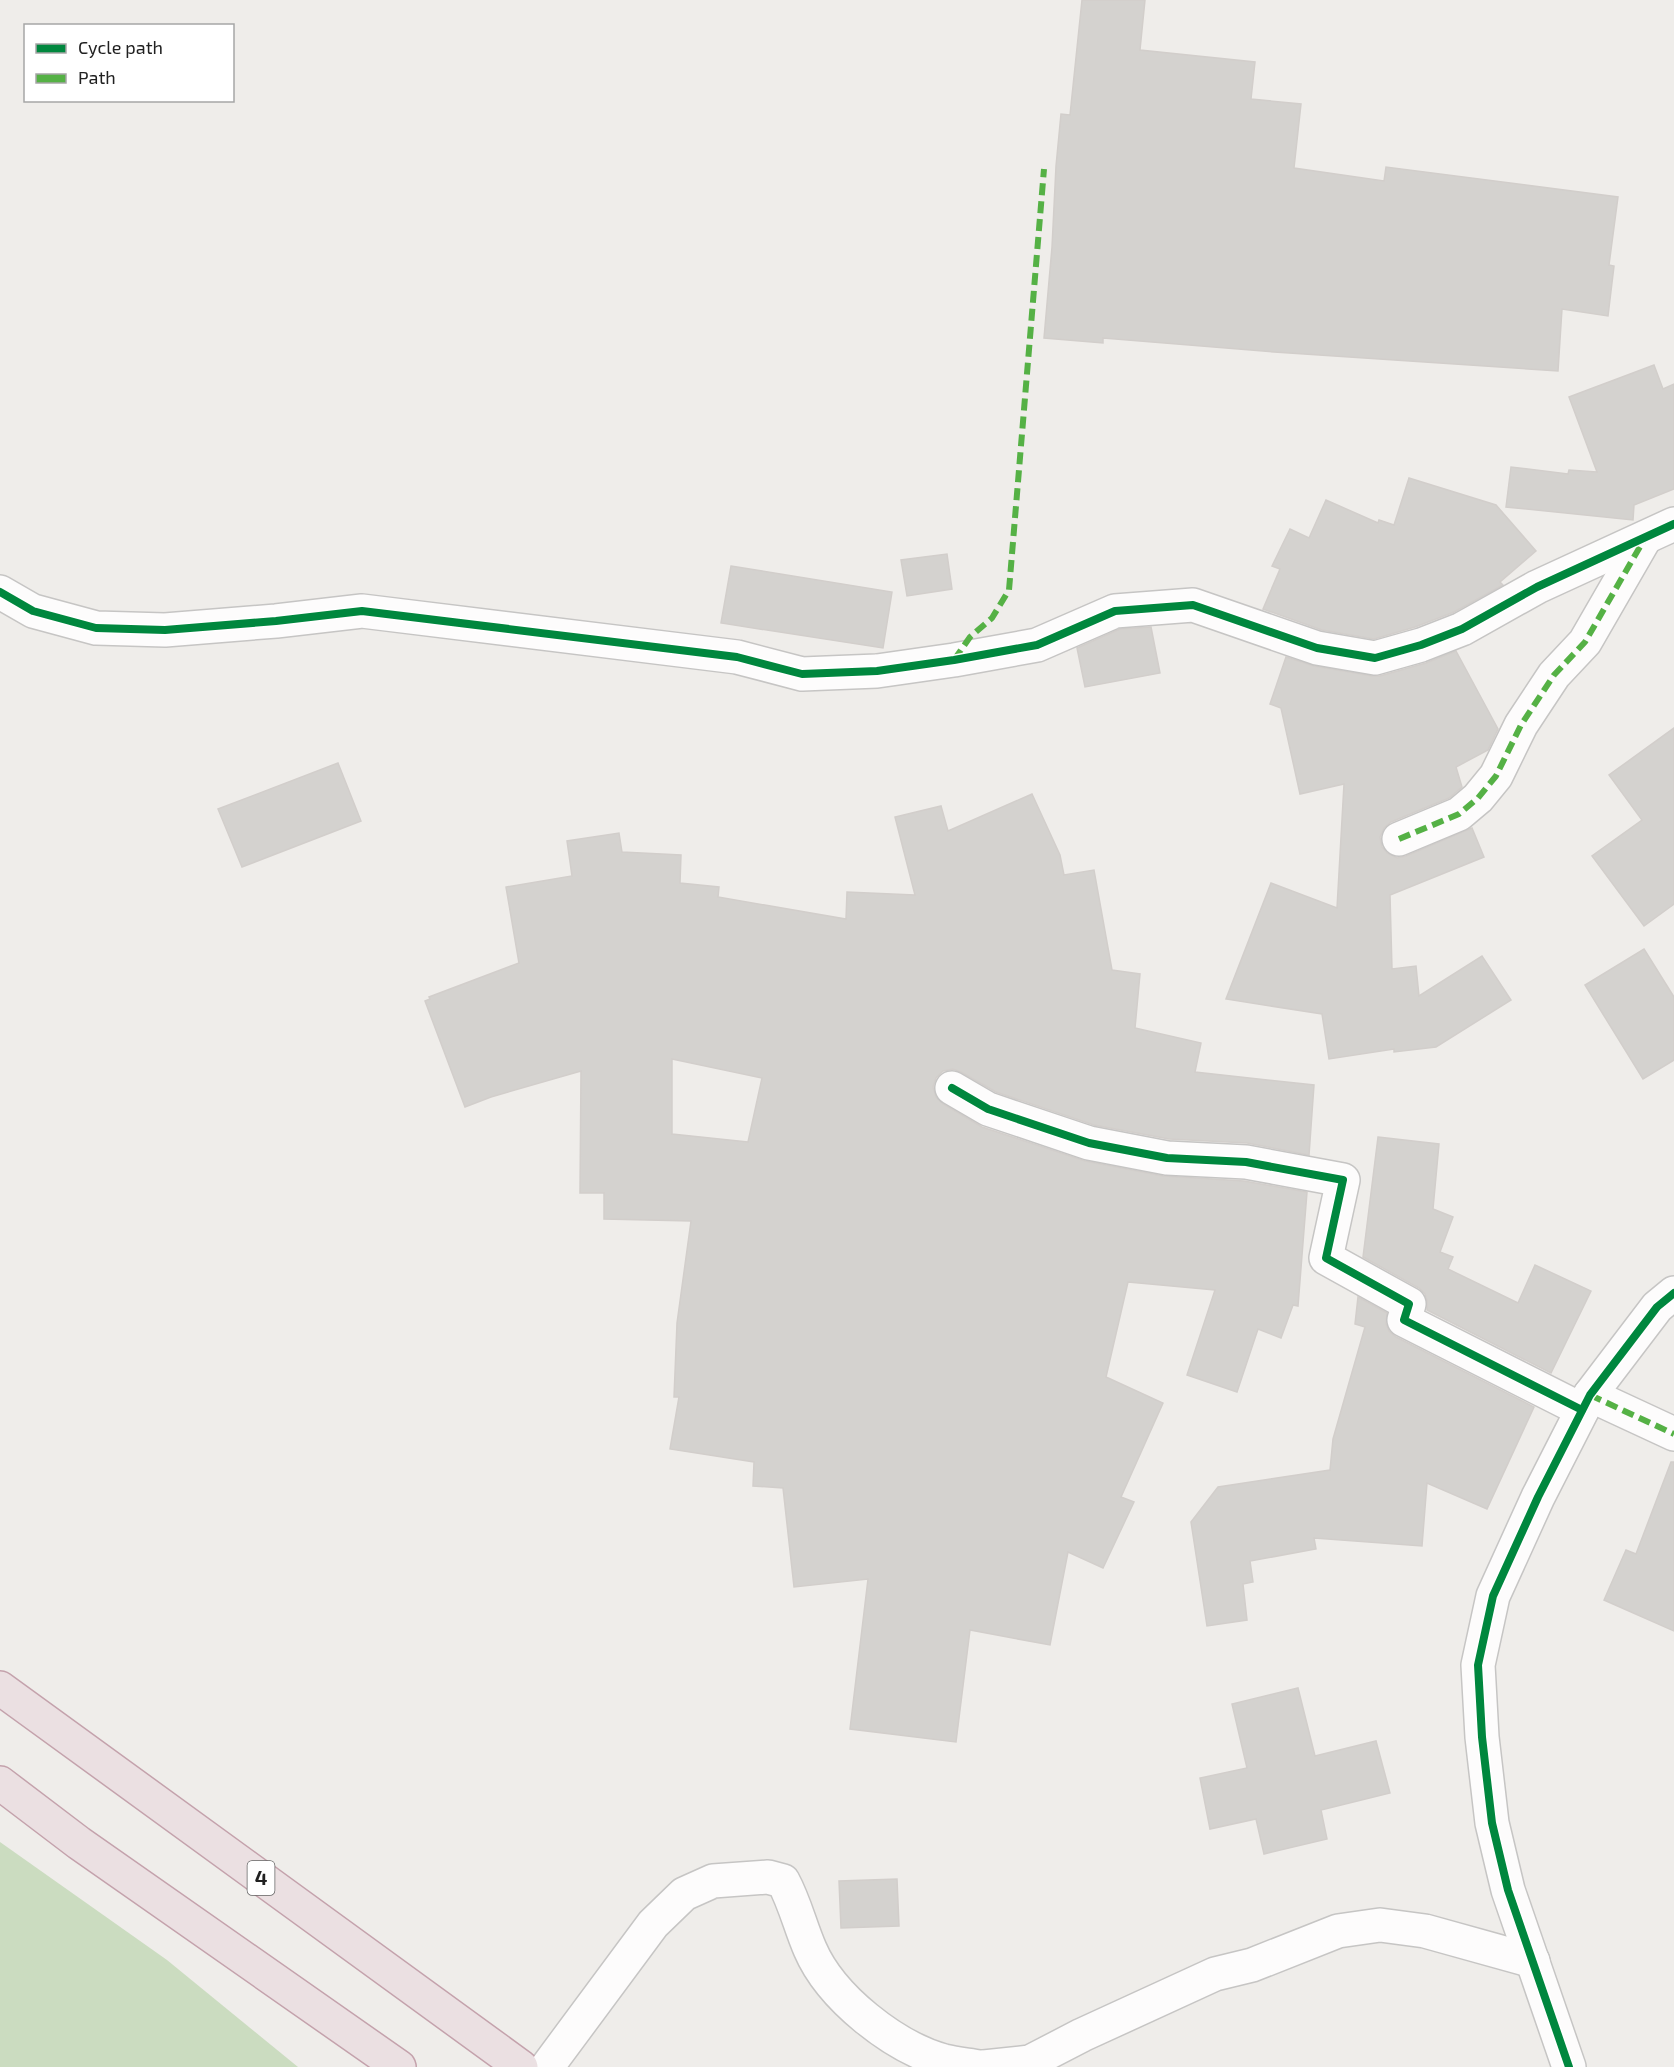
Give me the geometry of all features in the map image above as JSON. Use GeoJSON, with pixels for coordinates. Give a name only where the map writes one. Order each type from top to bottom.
{"type":"FeatureCollection","features":[{"type":"Feature","properties":{"kind":"highway","name":"4"},"geometry":{"type":"LineString","coordinates":[[0,1688],[521,2067]]}},
{"type":"Feature","properties":{"kind":"highway"},"geometry":{"type":"LineString","coordinates":[[0,1784],[79,1843],[399,2067]]}},
{"type":"Feature","properties":{"kind":"street"},"geometry":{"type":"LineString","coordinates":[[0,592],[33,611],[96,628],[165,630],[362,611],[737,657],[802,674],[877,671],[954,660],[1037,645],[1115,611],[1193,605],[1317,648],[1375,658],[1421,645],[1462,629],[1537,587],[1674,524]]}},
{"type":"Feature","properties":{"kind":"street"},"geometry":{"type":"LineString","coordinates":[[1399,839],[1459,814],[1478,798],[1496,776],[1521,724],[1554,675],[1585,642],[1645,538]]}},
{"type":"Feature","properties":{"kind":"street"},"geometry":{"type":"LineString","coordinates":[[952,1088],[988,1109],[1089,1143],[1167,1158],[1246,1162],[1343,1180],[1326,1257],[1409,1304],[1404,1320],[1586,1402],[1674,1434]]}},
{"type":"Feature","properties":{"kind":"street"},"geometry":{"type":"LineString","coordinates":[[1569,2067],[1508,1890],[1492,1824],[1482,1737],[1478,1665],[1493,1596],[1538,1497],[1586,1402],[1657,1307],[1674,1293]]}},
{"type":"Feature","properties":{"kind":"street"},"geometry":{"type":"LineString","coordinates":[[547,2067],[653,1924],[684,1894],[713,1881],[768,1877],[783,1881],[792,1897],[810,1951],[832,1985],[861,2016],[912,2048],[944,2061],[982,2067],[1030,2062],[1082,2035],[1215,1974],[1252,1965],[1338,1931],[1380,1925],[1425,1931],[1533,1961]]}},
{"type":"Feature","properties":{"kind":"green space"},"geometry":{"type":"Polygon","coordinates":[[[0,1842],[167,1960],[298,2067],[0,2067],[0,1842]]]}},
{"type":"Feature","properties":{"kind":"building"},"geometry":{"type":"Polygon","coordinates":[[[1082,0],[1145,0],[1140,50],[1255,62],[1251,99],[1301,104],[1294,168],[1384,181],[1386,167],[1618,197],[1609,265],[1614,266],[1608,316],[1562,309],[1558,371],[1103,338],[1103,343],[1044,338],[1061,114],[1070,115],[1082,0]]]}},
{"type":"Feature","properties":{"kind":"building"},"geometry":{"type":"Polygon","coordinates":[[[1654,365],[1663,389],[1674,384],[1674,489],[1634,505],[1633,520],[1506,507],[1511,467],[1568,474],[1569,470],[1597,472],[1569,397],[1654,365]]]}},
{"type":"Feature","properties":{"kind":"building"},"geometry":{"type":"Polygon","coordinates":[[[1409,478],[1496,505],[1536,551],[1500,582],[1503,585],[1454,612],[1374,639],[1322,630],[1263,609],[1280,569],[1272,566],[1290,529],[1309,538],[1326,500],[1378,523],[1379,520],[1394,525],[1409,478]]]}},
{"type":"Feature","properties":{"kind":"building"},"geometry":{"type":"Polygon","coordinates":[[[947,554],[952,589],[907,596],[901,560],[947,554]]]}},
{"type":"Feature","properties":{"kind":"building"},"geometry":{"type":"Polygon","coordinates":[[[731,566],[892,592],[883,648],[721,623],[731,566]]]}},
{"type":"Feature","properties":{"kind":"building"},"geometry":{"type":"Polygon","coordinates":[[[1151,627],[1160,673],[1085,687],[1077,648],[1120,629],[1151,627]]]}},
{"type":"Feature","properties":{"kind":"building"},"geometry":{"type":"Polygon","coordinates":[[[1456,651],[1498,729],[1488,750],[1456,767],[1462,787],[1449,798],[1391,822],[1384,828],[1380,837],[1382,847],[1387,853],[1397,858],[1472,828],[1484,857],[1390,895],[1392,969],[1416,966],[1419,996],[1482,956],[1511,1000],[1436,1047],[1394,1052],[1394,1049],[1329,1059],[1322,1014],[1226,999],[1271,883],[1337,908],[1344,784],[1300,794],[1281,708],[1270,704],[1286,657],[1314,666],[1380,676],[1426,663],[1456,651]]]}},
{"type":"Feature","properties":{"kind":"building"},"geometry":{"type":"Polygon","coordinates":[[[1674,728],[1674,904],[1644,926],[1592,856],[1642,820],[1609,775],[1674,728]]]}},
{"type":"Feature","properties":{"kind":"building"},"geometry":{"type":"Polygon","coordinates":[[[338,763],[361,821],[242,867],[218,809],[338,763]]]}},
{"type":"Feature","properties":{"kind":"building"},"geometry":{"type":"Polygon","coordinates":[[[1032,794],[1060,855],[1064,875],[1094,870],[1112,970],[1140,974],[1135,1028],[1201,1043],[1195,1072],[1314,1085],[1309,1155],[1247,1143],[1169,1139],[1094,1125],[996,1092],[953,1069],[943,1071],[936,1078],[933,1087],[936,1097],[943,1104],[982,1127],[1085,1161],[1163,1176],[1244,1181],[1307,1192],[1298,1306],[1293,1305],[1281,1338],[1258,1329],[1237,1392],[1187,1375],[1215,1290],[1128,1282],[1106,1377],[1163,1403],[1121,1497],[1134,1502],[1103,1568],[1068,1552],[1050,1645],[970,1630],[956,1742],[850,1729],[868,1579],[794,1587],[783,1488],[753,1486],[754,1462],[670,1449],[679,1397],[674,1397],[677,1323],[691,1221],[604,1219],[604,1193],[580,1193],[581,1071],[491,1097],[465,1107],[425,1001],[430,999],[429,997],[519,963],[506,887],[572,876],[567,841],[619,833],[622,852],[681,855],[680,883],[719,887],[718,897],[846,919],[847,892],[915,895],[895,817],[941,806],[948,831],[1032,794]],[[672,1059],[672,1134],[748,1142],[762,1078],[672,1059]]]}},
{"type":"Feature","properties":{"kind":"building"},"geometry":{"type":"Polygon","coordinates":[[[1644,949],[1674,997],[1674,1060],[1643,1079],[1585,985],[1644,949]]]}},
{"type":"Feature","properties":{"kind":"building"},"geometry":{"type":"Polygon","coordinates":[[[1378,1137],[1439,1144],[1433,1209],[1453,1217],[1440,1252],[1453,1257],[1448,1269],[1518,1303],[1535,1265],[1591,1291],[1551,1373],[1427,1310],[1425,1294],[1419,1288],[1363,1257],[1378,1137]]]}},
{"type":"Feature","properties":{"kind":"building"},"geometry":{"type":"Polygon","coordinates":[[[1358,1297],[1387,1313],[1386,1324],[1389,1331],[1396,1337],[1534,1407],[1487,1509],[1427,1483],[1422,1546],[1314,1538],[1316,1549],[1250,1561],[1253,1582],[1243,1584],[1247,1620],[1207,1626],[1191,1522],[1218,1487],[1330,1470],[1333,1439],[1365,1327],[1355,1324],[1358,1297]]]}},
{"type":"Feature","properties":{"kind":"building"},"geometry":{"type":"Polygon","coordinates":[[[1671,1462],[1674,1462],[1674,1631],[1604,1600],[1626,1550],[1636,1554],[1671,1462]]]}},
{"type":"Feature","properties":{"kind":"building"},"geometry":{"type":"Polygon","coordinates":[[[1298,1688],[1315,1756],[1376,1741],[1390,1793],[1321,1810],[1327,1839],[1264,1854],[1256,1819],[1210,1829],[1200,1778],[1247,1768],[1232,1704],[1298,1688]]]}},
{"type":"Feature","properties":{"kind":"building"},"geometry":{"type":"Polygon","coordinates":[[[897,1879],[899,1926],[841,1928],[839,1881],[897,1879]]]}},
{"type":"Feature","properties":{"kind":"marked path"},"geometry":{"type":"LineString","coordinates":[[954,660],[970,637],[992,618],[1009,590],[1044,169]]}},
{"type":"Feature","properties":{"kind":"marked path"},"geometry":{"type":"LineString","coordinates":[[1399,839],[1459,814],[1478,798],[1496,776],[1521,725],[1554,675],[1585,642],[1645,538]]}},
{"type":"Feature","properties":{"kind":"marked path"},"geometry":{"type":"LineString","coordinates":[[1590,1395],[1674,1434]]}},
{"type":"Feature","properties":{"kind":"cycle path"},"geometry":{"type":"LineString","coordinates":[[0,592],[33,611],[96,628],[165,630],[362,611],[737,657],[802,674],[877,671],[954,660],[1037,645],[1115,611],[1193,605],[1317,648],[1375,658],[1421,645],[1462,629],[1537,587],[1674,524]]}},
{"type":"Feature","properties":{"kind":"cycle path"},"geometry":{"type":"LineString","coordinates":[[952,1088],[988,1109],[1089,1143],[1167,1158],[1246,1162],[1343,1180],[1326,1258],[1409,1304],[1404,1320],[1582,1410]]}},
{"type":"Feature","properties":{"kind":"cycle path"},"geometry":{"type":"LineString","coordinates":[[1569,2067],[1508,1890],[1492,1823],[1482,1737],[1478,1665],[1493,1596],[1538,1497],[1590,1395],[1657,1307],[1674,1293]]}}]}
